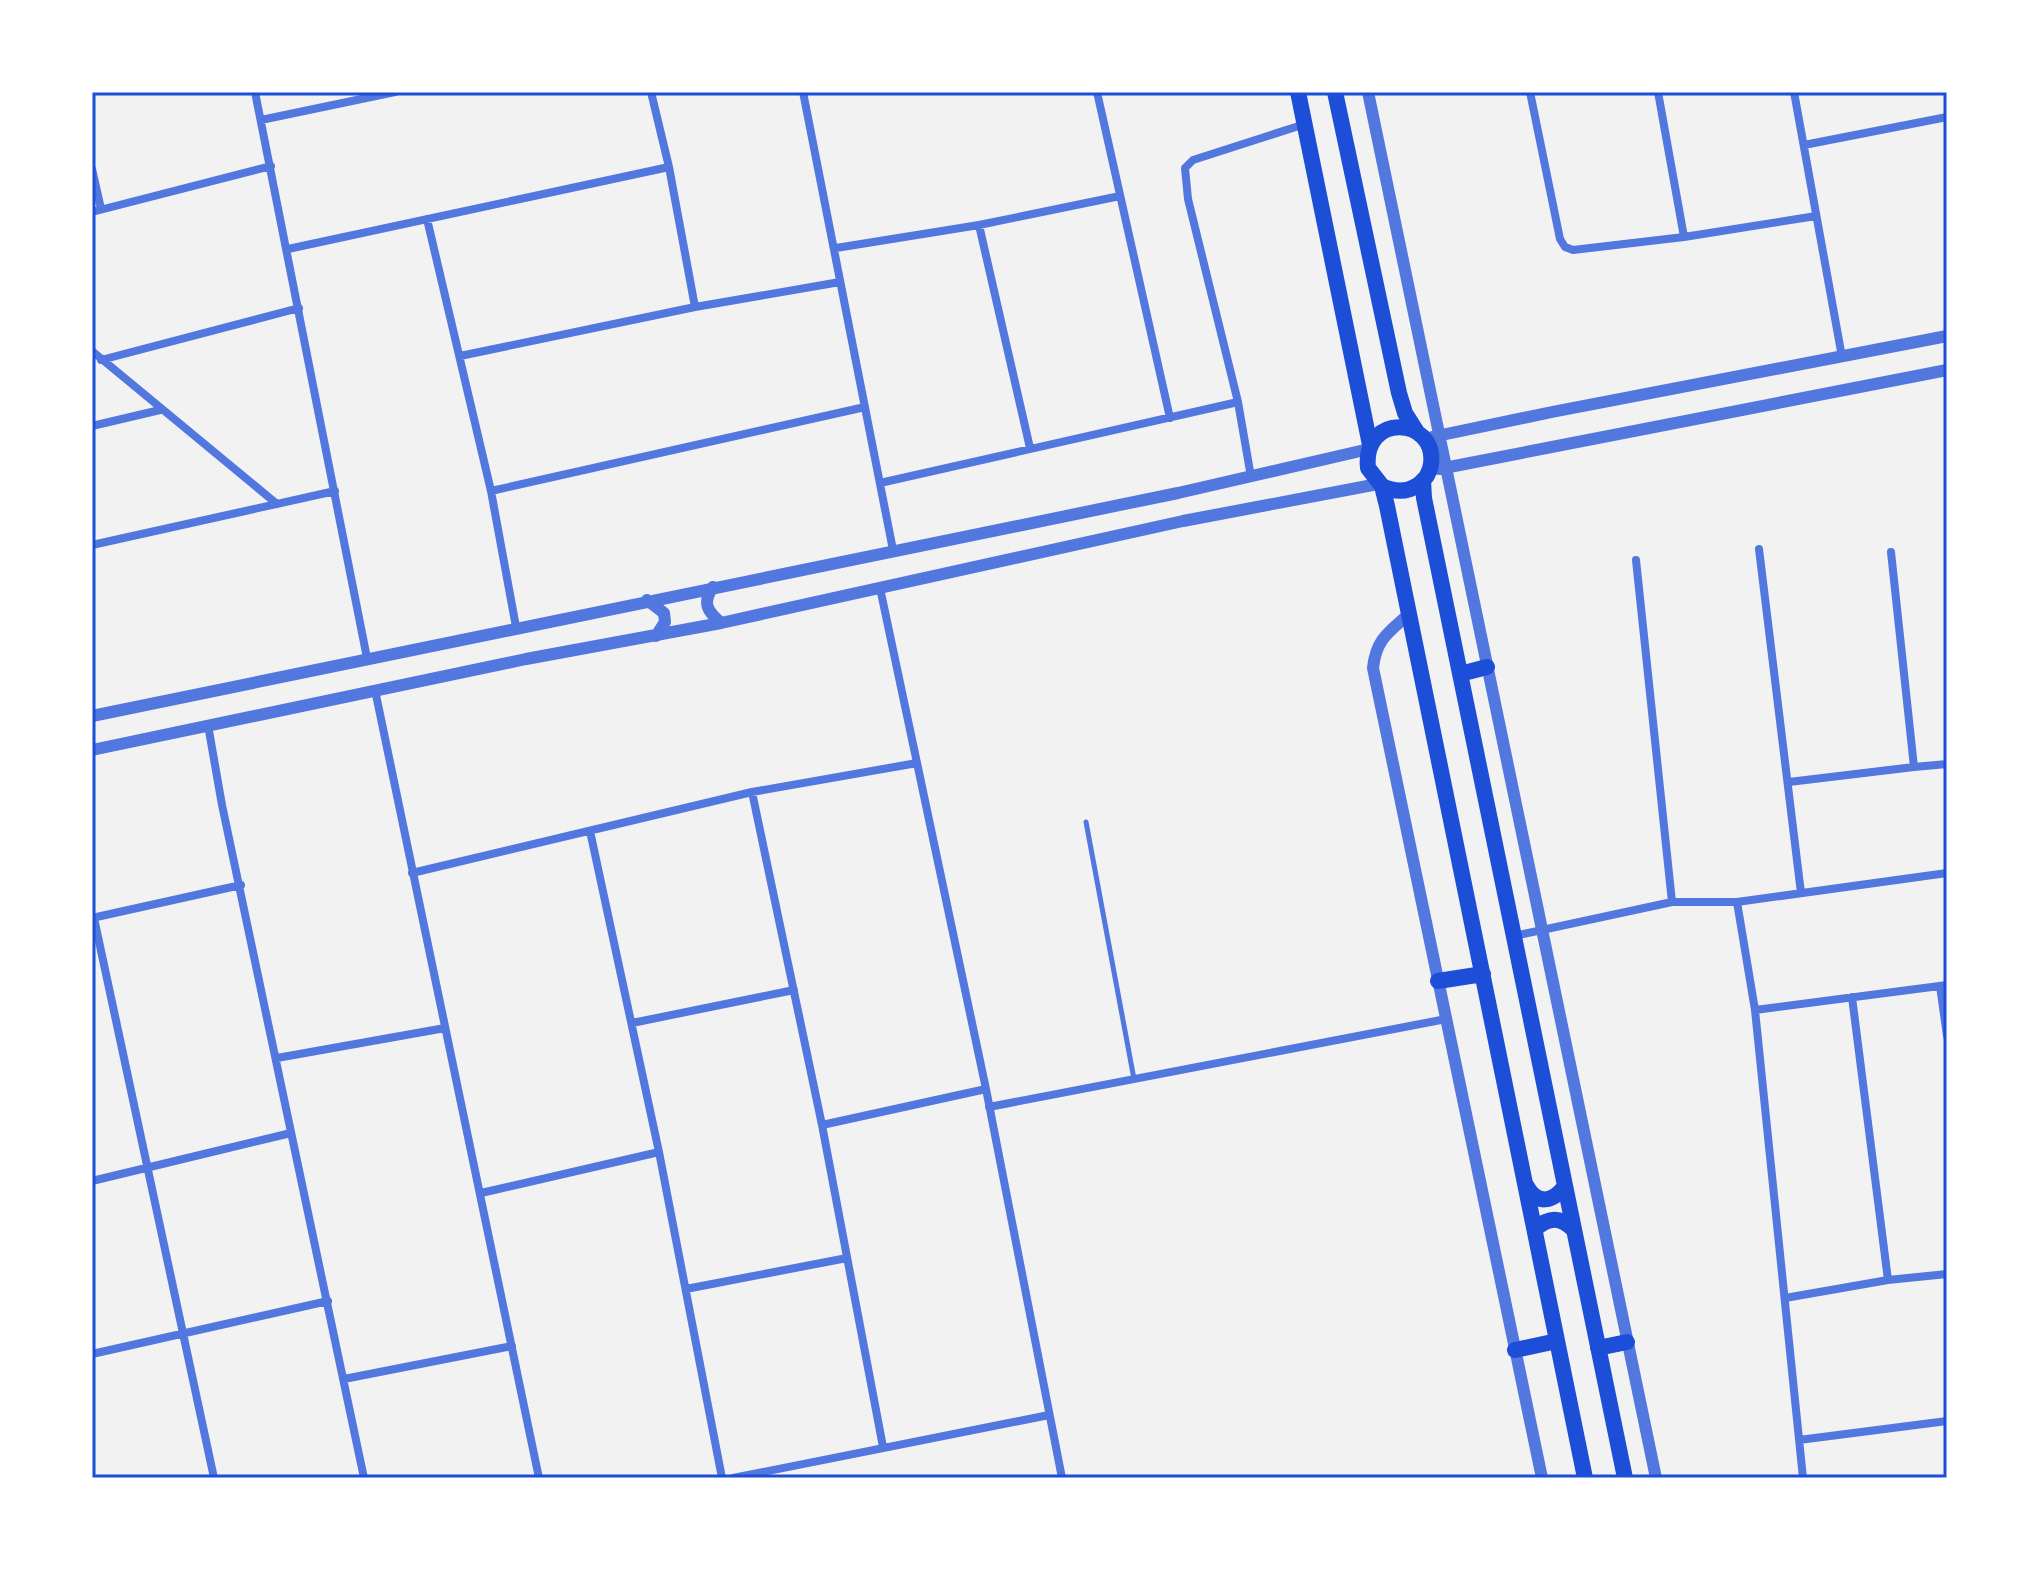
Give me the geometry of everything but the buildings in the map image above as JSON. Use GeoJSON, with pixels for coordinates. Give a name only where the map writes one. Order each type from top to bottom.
{"type":"FeatureCollection","features":[{"type":"Feature","properties":{"kind":"main road"},"geometry":{"type":"LineString","coordinates":[[1298,92],[1369,447],[1368,468],[1380,485],[1409,614],[1585,1478]]}},
{"type":"Feature","properties":{"kind":"main road"},"geometry":{"type":"LineString","coordinates":[[1335,92],[1399,393],[1405,413],[1427,435],[1431,461],[1425,479],[1424,498],[1625,1478]]}},
{"type":"Feature","properties":{"kind":"main road"},"geometry":{"type":"LineString","coordinates":[[1369,447],[1375,437],[1391,428],[1401,427],[1427,435]]}},
{"type":"Feature","properties":{"kind":"main road"},"geometry":{"type":"LineString","coordinates":[[1380,485],[1399,491],[1408,490],[1425,479]]}},
{"type":"Feature","properties":{"kind":"main road"},"geometry":{"type":"LineString","coordinates":[[1460,674],[1487,667]]}},
{"type":"Feature","properties":{"kind":"main road"},"geometry":{"type":"LineString","coordinates":[[1438,981],[1483,974]]}},
{"type":"Feature","properties":{"kind":"main road"},"geometry":{"type":"LineString","coordinates":[[1525,1184],[1535,1198],[1543,1201],[1552,1200],[1565,1186]]}},
{"type":"Feature","properties":{"kind":"main road"},"geometry":{"type":"LineString","coordinates":[[1535,1229],[1551,1219],[1560,1219],[1574,1230]]}},
{"type":"Feature","properties":{"kind":"main road"},"geometry":{"type":"LineString","coordinates":[[1515,1350],[1557,1341]]}},
{"type":"Feature","properties":{"kind":"main road"},"geometry":{"type":"LineString","coordinates":[[1598,1348],[1627,1342]]}},
{"type":"Feature","properties":{"kind":"street"},"geometry":{"type":"LineString","coordinates":[[255,92],[367,658]]}},
{"type":"Feature","properties":{"kind":"street"},"geometry":{"type":"LineString","coordinates":[[261,120],[395,92]]}},
{"type":"Feature","properties":{"kind":"street"},"geometry":{"type":"LineString","coordinates":[[651,92],[669,167],[695,307]]}},
{"type":"Feature","properties":{"kind":"street"},"geometry":{"type":"LineString","coordinates":[[803,92],[893,550]]}},
{"type":"Feature","properties":{"kind":"street"},"geometry":{"type":"LineString","coordinates":[[1097,92],[1170,418]]}},
{"type":"Feature","properties":{"kind":"street"},"geometry":{"type":"LineString","coordinates":[[1368,92],[1427,435],[1445,467],[1656,1478]]}},
{"type":"Feature","properties":{"kind":"street"},"geometry":{"type":"LineString","coordinates":[[1530,92],[1560,239],[1565,247],[1573,250],[1684,237],[1816,216]]}},
{"type":"Feature","properties":{"kind":"street"},"geometry":{"type":"LineString","coordinates":[[1658,92],[1684,237]]}},
{"type":"Feature","properties":{"kind":"street"},"geometry":{"type":"LineString","coordinates":[[1794,92],[1842,357]]}},
{"type":"Feature","properties":{"kind":"street"},"geometry":{"type":"LineString","coordinates":[[1804,145],[1947,117]]}},
{"type":"Feature","properties":{"kind":"street"},"geometry":{"type":"LineString","coordinates":[[1251,477],[1238,402],[1188,199],[1185,168],[1193,160],[1305,124]]}},
{"type":"Feature","properties":{"kind":"street"},"geometry":{"type":"LineString","coordinates":[[92,169],[97,210],[271,166]]}},
{"type":"Feature","properties":{"kind":"street"},"geometry":{"type":"LineString","coordinates":[[288,249],[669,167]]}},
{"type":"Feature","properties":{"kind":"street"},"geometry":{"type":"LineString","coordinates":[[836,248],[979,225],[1120,196]]}},
{"type":"Feature","properties":{"kind":"street"},"geometry":{"type":"LineString","coordinates":[[427,219],[491,491],[516,627]]}},
{"type":"Feature","properties":{"kind":"street"},"geometry":{"type":"LineString","coordinates":[[979,225],[1030,448]]}},
{"type":"Feature","properties":{"kind":"street"},"geometry":{"type":"LineString","coordinates":[[460,356],[695,307],[840,282]]}},
{"type":"Feature","properties":{"kind":"street"},"geometry":{"type":"LineString","coordinates":[[101,360],[299,308]]}},
{"type":"Feature","properties":{"kind":"street"},"geometry":{"type":"LineString","coordinates":[[1427,435],[1947,336]]}},
{"type":"Feature","properties":{"kind":"street"},"geometry":{"type":"LineString","coordinates":[[92,351],[277,504]]}},
{"type":"Feature","properties":{"kind":"street"},"geometry":{"type":"LineString","coordinates":[[1425,479],[1445,467],[1947,370]]}},
{"type":"Feature","properties":{"kind":"street"},"geometry":{"type":"LineString","coordinates":[[880,483],[1238,402]]}},
{"type":"Feature","properties":{"kind":"street"},"geometry":{"type":"LineString","coordinates":[[491,491],[865,407]]}},
{"type":"Feature","properties":{"kind":"street"},"geometry":{"type":"LineString","coordinates":[[92,426],[160,410]]}},
{"type":"Feature","properties":{"kind":"street"},"geometry":{"type":"LineString","coordinates":[[92,716],[1178,493],[1369,447]]}},
{"type":"Feature","properties":{"kind":"street"},"geometry":{"type":"LineString","coordinates":[[92,750],[526,659],[721,623],[1183,521],[1380,485]]}},
{"type":"Feature","properties":{"kind":"street"},"geometry":{"type":"LineString","coordinates":[[92,545],[335,491]]}},
{"type":"Feature","properties":{"kind":"street"},"geometry":{"type":"LineString","coordinates":[[1178,493],[1183,521]]}},
{"type":"Feature","properties":{"kind":"street"},"geometry":{"type":"LineString","coordinates":[[1759,549],[1801,893]]}},
{"type":"Feature","properties":{"kind":"street"},"geometry":{"type":"LineString","coordinates":[[1891,552],[1914,767]]}},
{"type":"Feature","properties":{"kind":"street"},"geometry":{"type":"LineString","coordinates":[[1636,560],[1672,902]]}},
{"type":"Feature","properties":{"kind":"street"},"geometry":{"type":"LineString","coordinates":[[713,587],[706,606],[721,623]]}},
{"type":"Feature","properties":{"kind":"street"},"geometry":{"type":"LineString","coordinates":[[880,588],[986,1089],[1062,1478]]}},
{"type":"Feature","properties":{"kind":"street"},"geometry":{"type":"LineString","coordinates":[[647,600],[664,613],[665,622],[656,636]]}},
{"type":"Feature","properties":{"kind":"street"},"geometry":{"type":"LineString","coordinates":[[1409,614],[1381,639],[1373,668],[1542,1478]]}},
{"type":"Feature","properties":{"kind":"street"},"geometry":{"type":"LineString","coordinates":[[375,690],[539,1478]]}},
{"type":"Feature","properties":{"kind":"street"},"geometry":{"type":"LineString","coordinates":[[208,725],[222,805],[364,1478]]}},
{"type":"Feature","properties":{"kind":"street"},"geometry":{"type":"LineString","coordinates":[[412,873],[752,792],[917,763]]}},
{"type":"Feature","properties":{"kind":"street"},"geometry":{"type":"LineString","coordinates":[[1789,782],[1947,764]]}},
{"type":"Feature","properties":{"kind":"street"},"geometry":{"type":"LineString","coordinates":[[752,792],[822,1125],[883,1447]]}},
{"type":"Feature","properties":{"kind":"street"},"geometry":{"type":"LineString","coordinates":[[590,831],[659,1152],[722,1478]]}},
{"type":"Feature","properties":{"kind":"street"},"geometry":{"type":"LineString","coordinates":[[1514,936],[1672,902],[1737,902],[1947,873]]}},
{"type":"Feature","properties":{"kind":"street"},"geometry":{"type":"LineString","coordinates":[[214,1478],[93,918],[241,885]]}},
{"type":"Feature","properties":{"kind":"street"},"geometry":{"type":"LineString","coordinates":[[1737,902],[1755,1010],[1803,1478]]}},
{"type":"Feature","properties":{"kind":"street"},"geometry":{"type":"LineString","coordinates":[[1755,1010],[1944,986],[1947,1036]]}},
{"type":"Feature","properties":{"kind":"street"},"geometry":{"type":"LineString","coordinates":[[632,1023],[794,990]]}},
{"type":"Feature","properties":{"kind":"street"},"geometry":{"type":"LineString","coordinates":[[1852,997],[1888,1280]]}},
{"type":"Feature","properties":{"kind":"street"},"geometry":{"type":"LineString","coordinates":[[989,1107],[1446,1019]]}},
{"type":"Feature","properties":{"kind":"street"},"geometry":{"type":"LineString","coordinates":[[277,1058],[445,1028]]}},
{"type":"Feature","properties":{"kind":"street"},"geometry":{"type":"LineString","coordinates":[[822,1125],[986,1089]]}},
{"type":"Feature","properties":{"kind":"street"},"geometry":{"type":"LineString","coordinates":[[92,1181],[291,1133]]}},
{"type":"Feature","properties":{"kind":"street"},"geometry":{"type":"LineString","coordinates":[[481,1193],[659,1152]]}},
{"type":"Feature","properties":{"kind":"street"},"geometry":{"type":"LineString","coordinates":[[686,1289],[847,1258]]}},
{"type":"Feature","properties":{"kind":"street"},"geometry":{"type":"LineString","coordinates":[[1785,1298],[1888,1280],[1947,1274]]}},
{"type":"Feature","properties":{"kind":"street"},"geometry":{"type":"LineString","coordinates":[[92,1354],[328,1301]]}},
{"type":"Feature","properties":{"kind":"street"},"geometry":{"type":"LineString","coordinates":[[344,1379],[512,1346]]}},
{"type":"Feature","properties":{"kind":"street"},"geometry":{"type":"LineString","coordinates":[[733,1478],[1049,1415]]}},
{"type":"Feature","properties":{"kind":"street"},"geometry":{"type":"LineString","coordinates":[[1799,1440],[1947,1421]]}},
{"type":"Feature","properties":{"kind":"lane"},"geometry":{"type":"LineString","coordinates":[[1086,822],[1134,1080]]}}]}
